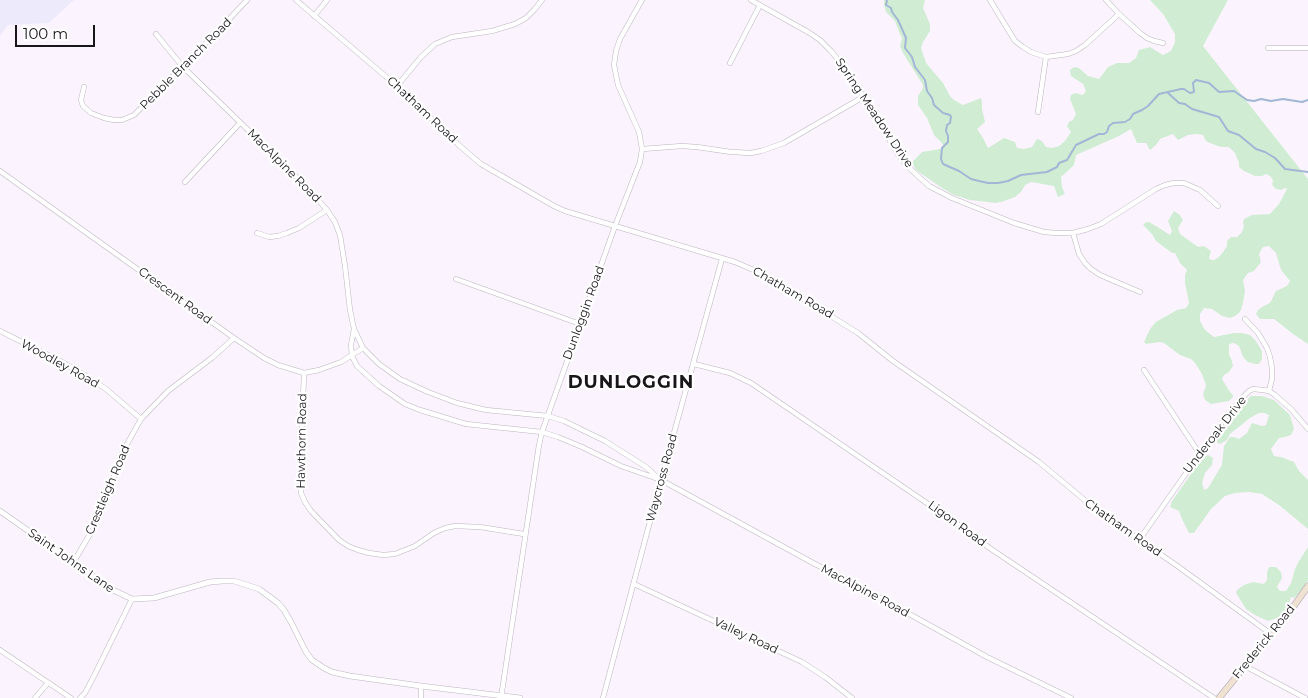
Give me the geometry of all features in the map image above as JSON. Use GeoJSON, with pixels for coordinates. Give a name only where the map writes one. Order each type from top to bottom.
{"type":"FeatureCollection","features":[{"type":"Feature","properties":{"kind":"main road","name":"Frederick Road"},"geometry":{"type":"LineString","coordinates":[[1219,698],[1291,610],[1308,586]]}},
{"type":"Feature","properties":{"kind":"street","name":"Pebble Branch Road"},"geometry":{"type":"LineString","coordinates":[[84,87],[81,100],[86,110],[104,118],[122,120],[134,115],[247,0]]}},
{"type":"Feature","properties":{"kind":"street","name":"Chatham Road"},"geometry":{"type":"LineString","coordinates":[[296,0],[398,86],[460,147],[482,164],[554,206],[572,213],[756,270],[857,332],[893,361],[1039,462],[1093,508],[1271,634]]}},
{"type":"Feature","properties":{"kind":"street"},"geometry":{"type":"LineString","coordinates":[[314,16],[327,0]]}},
{"type":"Feature","properties":{"kind":"street"},"geometry":{"type":"LineString","coordinates":[[398,86],[421,57],[435,44],[452,37],[492,31],[515,24],[526,18],[542,0]]}},
{"type":"Feature","properties":{"kind":"street","name":"Dunloggin Road"},"geometry":{"type":"LineString","coordinates":[[501,697],[524,534],[542,432],[615,226],[638,169],[642,149],[639,132],[618,85],[614,65],[620,39],[642,0]]}},
{"type":"Feature","properties":{"kind":"street","name":"Spring Meadow Drive"},"geometry":{"type":"LineString","coordinates":[[751,0],[820,40],[850,76],[907,166],[929,186],[952,198],[1031,229],[1056,234],[1073,233],[1101,224],[1156,189],[1174,183],[1184,183],[1200,190],[1218,206]]}},
{"type":"Feature","properties":{"kind":"street"},"geometry":{"type":"LineString","coordinates":[[990,0],[1015,41],[1031,52],[1046,56],[1068,54],[1076,51],[1119,14]]}},
{"type":"Feature","properties":{"kind":"street"},"geometry":{"type":"LineString","coordinates":[[1106,0],[1147,38],[1164,43]]}},
{"type":"Feature","properties":{"kind":"street"},"geometry":{"type":"LineString","coordinates":[[730,63],[760,5]]}},
{"type":"Feature","properties":{"kind":"street","name":"MacAlpine Road"},"geometry":{"type":"LineString","coordinates":[[156,34],[182,66],[310,190],[328,210],[340,235],[354,329],[363,348],[390,372],[400,379],[428,392],[457,403],[481,409],[548,416],[564,421],[605,441],[646,467],[661,480]]}},
{"type":"Feature","properties":{"kind":"street"},"geometry":{"type":"LineString","coordinates":[[1268,48],[1308,48]]}},
{"type":"Feature","properties":{"kind":"street"},"geometry":{"type":"LineString","coordinates":[[1038,112],[1046,56]]}},
{"type":"Feature","properties":{"kind":"street"},"geometry":{"type":"LineString","coordinates":[[642,149],[682,146],[731,152],[752,153],[761,151],[784,143],[863,97]]}},
{"type":"Feature","properties":{"kind":"street"},"geometry":{"type":"LineString","coordinates":[[184,182],[240,123]]}},
{"type":"Feature","properties":{"kind":"street","name":"Crescent Road"},"geometry":{"type":"LineString","coordinates":[[0,171],[234,338],[278,365],[304,372],[329,367],[352,356],[363,348]]}},
{"type":"Feature","properties":{"kind":"street"},"geometry":{"type":"LineString","coordinates":[[257,233],[263,236],[278,236],[299,228],[328,210]]}},
{"type":"Feature","properties":{"kind":"street"},"geometry":{"type":"LineString","coordinates":[[1073,233],[1079,254],[1091,269],[1100,275],[1140,292]]}},
{"type":"Feature","properties":{"kind":"street","name":"Waycross Road"},"geometry":{"type":"LineString","coordinates":[[603,698],[722,259]]}},
{"type":"Feature","properties":{"kind":"street"},"geometry":{"type":"LineString","coordinates":[[456,279],[580,324]]}},
{"type":"Feature","properties":{"kind":"street"},"geometry":{"type":"LineString","coordinates":[[1244,319],[1258,334],[1267,348],[1272,368],[1269,391],[1281,399],[1308,429]]}},
{"type":"Feature","properties":{"kind":"street","name":"MacAlpine Road"},"geometry":{"type":"LineString","coordinates":[[354,329],[351,345],[352,356],[357,366],[378,386],[405,404],[454,421],[542,432],[582,447],[620,466],[661,480],[987,657],[1070,698]]}},
{"type":"Feature","properties":{"kind":"street","name":"Woodley Road"},"geometry":{"type":"LineString","coordinates":[[0,331],[86,376],[106,389],[141,419]]}},
{"type":"Feature","properties":{"kind":"street","name":"Crestleigh Road"},"geometry":{"type":"LineString","coordinates":[[73,563],[93,529],[107,497],[122,453],[141,419],[168,391],[213,358],[234,338]]}},
{"type":"Feature","properties":{"kind":"street","name":"Ligon Road"},"geometry":{"type":"LineString","coordinates":[[694,364],[738,376],[761,389],[955,522],[992,550],[1214,698]]}},
{"type":"Feature","properties":{"kind":"street"},"geometry":{"type":"LineString","coordinates":[[1144,370],[1199,453]]}},
{"type":"Feature","properties":{"kind":"street","name":"Hawthorn Road"},"geometry":{"type":"LineString","coordinates":[[304,372],[301,494],[311,511],[343,543],[358,550],[383,555],[407,550],[434,533],[455,526],[480,527],[524,534]]}},
{"type":"Feature","properties":{"kind":"street","name":"Underoak Drive"},"geometry":{"type":"LineString","coordinates":[[1139,540],[1199,453],[1244,396],[1253,389],[1269,391]]}},
{"type":"Feature","properties":{"kind":"street","name":"Saint Johns Lane"},"geometry":{"type":"LineString","coordinates":[[0,511],[113,590],[132,599]]}},
{"type":"Feature","properties":{"kind":"street"},"geometry":{"type":"LineString","coordinates":[[80,698],[85,693],[132,599],[154,598],[210,582],[234,581],[259,589],[278,603],[312,660],[332,672],[501,697],[520,698]]}},
{"type":"Feature","properties":{"kind":"street","name":"Valley Road"},"geometry":{"type":"LineString","coordinates":[[634,584],[802,662],[852,698]]}},
{"type":"Feature","properties":{"kind":"street"},"geometry":{"type":"LineString","coordinates":[[0,650],[71,698]]}},
{"type":"Feature","properties":{"kind":"street"},"geometry":{"type":"LineString","coordinates":[[1245,666],[1305,698]]}},
{"type":"Feature","properties":{"kind":"street"},"geometry":{"type":"LineString","coordinates":[[35,698],[48,683]]}},
{"type":"Feature","properties":{"kind":"street"},"geometry":{"type":"LineString","coordinates":[[421,698],[422,686]]}},
{"type":"Feature","properties":{"kind":"shaded area"},"geometry":{"type":"Polygon","coordinates":[[[0,0],[74,0],[49,23],[8,25],[0,36],[0,0]]]}},
{"type":"Feature","properties":{"kind":"green space"},"geometry":{"type":"Polygon","coordinates":[[[884,0],[925,0],[923,8],[930,24],[930,31],[921,48],[926,63],[954,100],[963,105],[981,98],[985,122],[977,129],[988,148],[1004,138],[1015,142],[1017,148],[1024,149],[1032,147],[1037,139],[1042,141],[1046,147],[1059,146],[1071,132],[1067,126],[1076,114],[1070,99],[1071,95],[1075,93],[1083,95],[1086,91],[1083,84],[1071,76],[1070,70],[1074,67],[1079,68],[1088,76],[1099,79],[1108,67],[1117,63],[1129,63],[1136,58],[1139,50],[1150,47],[1163,55],[1171,51],[1175,42],[1175,34],[1163,14],[1150,0],[1228,0],[1203,46],[1308,179],[1308,344],[1274,319],[1260,319],[1256,314],[1258,310],[1270,303],[1276,291],[1287,286],[1290,281],[1281,270],[1276,253],[1269,246],[1263,247],[1259,254],[1261,262],[1243,280],[1245,291],[1239,313],[1230,318],[1222,316],[1212,309],[1204,308],[1200,314],[1200,321],[1205,330],[1214,337],[1234,333],[1250,335],[1262,351],[1262,359],[1259,364],[1255,364],[1248,362],[1243,357],[1239,346],[1234,343],[1229,344],[1229,354],[1233,366],[1222,379],[1233,395],[1229,401],[1211,404],[1205,400],[1203,394],[1206,386],[1205,382],[1202,374],[1191,359],[1180,355],[1164,343],[1146,344],[1144,342],[1150,329],[1156,322],[1177,310],[1186,308],[1189,303],[1185,283],[1187,270],[1180,263],[1175,253],[1172,253],[1156,241],[1143,225],[1149,222],[1170,235],[1172,231],[1168,221],[1174,211],[1183,220],[1178,228],[1180,234],[1198,247],[1204,246],[1211,251],[1209,258],[1214,260],[1223,252],[1227,246],[1227,241],[1231,237],[1237,237],[1242,232],[1244,219],[1252,215],[1270,214],[1279,204],[1287,189],[1276,189],[1272,185],[1273,180],[1266,174],[1255,176],[1244,171],[1239,167],[1235,153],[1230,148],[1210,143],[1206,141],[1203,135],[1188,135],[1178,140],[1173,134],[1160,139],[1150,150],[1146,143],[1137,143],[1131,129],[1076,155],[1074,165],[1061,177],[1065,194],[1058,197],[1054,186],[1031,182],[1025,185],[1015,197],[1004,201],[996,203],[970,200],[954,195],[916,170],[913,161],[922,152],[940,149],[943,145],[934,135],[927,118],[918,105],[918,96],[923,85],[903,53],[900,46],[902,38],[895,21],[886,12],[884,0]]]}},
{"type":"Feature","properties":{"kind":"green space"},"geometry":{"type":"Polygon","coordinates":[[[1251,396],[1262,396],[1274,400],[1290,415],[1294,429],[1291,435],[1279,438],[1271,449],[1274,456],[1294,462],[1299,471],[1308,480],[1308,529],[1279,505],[1262,494],[1249,492],[1225,496],[1211,509],[1194,533],[1189,533],[1179,511],[1170,507],[1172,501],[1204,457],[1208,455],[1213,458],[1212,465],[1205,473],[1202,483],[1204,490],[1208,488],[1222,465],[1224,446],[1230,437],[1239,439],[1247,433],[1252,423],[1262,426],[1266,425],[1269,415],[1259,413],[1230,434],[1227,440],[1220,444],[1216,442],[1216,438],[1233,413],[1251,396]]]}},
{"type":"Feature","properties":{"kind":"green space"},"geometry":{"type":"Polygon","coordinates":[[[1308,547],[1308,580],[1294,598],[1291,597],[1285,615],[1268,621],[1246,609],[1236,593],[1237,590],[1253,582],[1264,584],[1267,580],[1269,567],[1276,567],[1281,572],[1282,578],[1277,587],[1280,591],[1286,591],[1299,561],[1308,547]]]}},
{"type":"Feature","properties":{"kind":"waterway"},"geometry":{"type":"LineString","coordinates":[[887,0],[886,5],[891,8],[906,38],[905,48],[912,57],[915,67],[925,80],[927,91],[934,105],[951,117],[946,131],[948,142],[942,148],[941,159],[943,164],[971,179],[979,181],[998,183],[1021,175],[1047,172],[1057,167],[1059,163],[1067,160],[1076,145],[1099,134],[1104,134],[1113,123],[1125,122],[1130,119],[1133,114],[1148,106],[1159,94],[1181,89],[1190,93],[1194,92],[1193,83],[1196,80],[1209,83],[1219,92],[1234,91],[1247,100],[1261,99],[1271,101],[1283,99],[1302,102],[1308,100]]}},
{"type":"Feature","properties":{"kind":"waterway"},"geometry":{"type":"LineString","coordinates":[[1168,93],[1179,103],[1219,117],[1228,131],[1239,135],[1256,149],[1275,158],[1285,169],[1308,172]]}},
{"type":"Feature","properties":{"kind":"district","name":"DUNLOGGIN"},"geometry":{"type":"Point","coordinates":[631,383]}}]}
